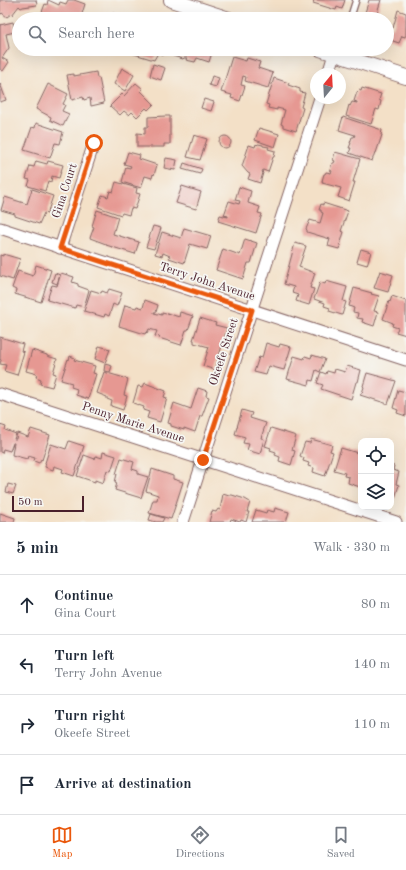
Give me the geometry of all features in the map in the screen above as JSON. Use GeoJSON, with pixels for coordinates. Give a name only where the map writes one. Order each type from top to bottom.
{"type":"FeatureCollection","features":[{"type":"Feature","properties":{"kind":"street"},"geometry":{"type":"LineString","coordinates":[[173,0],[208,12]]}},
{"type":"Feature","properties":{"kind":"street"},"geometry":{"type":"LineString","coordinates":[[331,68],[337,56]]}},
{"type":"Feature","properties":{"kind":"street"},"geometry":{"type":"LineString","coordinates":[[346,56],[406,77]]}},
{"type":"Feature","properties":{"kind":"street","name":"Okeefe Street"},"geometry":{"type":"LineString","coordinates":[[183,522],[318,104]]}},
{"type":"Feature","properties":{"kind":"street","name":"Gina Court"},"geometry":{"type":"LineString","coordinates":[[60,248],[94,143]]}},
{"type":"Feature","properties":{"kind":"street","name":"Terry John Avenue"},"geometry":{"type":"LineString","coordinates":[[0,228],[406,360]]}},
{"type":"Feature","properties":{"kind":"street","name":"Penny Marie Avenue"},"geometry":{"type":"LineString","coordinates":[[0,394],[396,522]]}},
{"type":"Feature","properties":{"kind":"lane"},"geometry":{"type":"LineString","coordinates":[[352,12],[356,0]]}},
{"type":"Feature","properties":{"kind":"building"},"geometry":{"type":"Polygon","coordinates":[[[0,0],[36,0],[37,5],[21,8],[19,6],[14,12],[12,12],[12,15],[11,14],[7,17],[2,13],[0,15],[0,0]]]}},
{"type":"Feature","properties":{"kind":"building"},"geometry":{"type":"Polygon","coordinates":[[[48,0],[59,5],[60,2],[66,4],[68,0],[74,0],[85,4],[83,12],[42,12],[45,4],[47,5],[48,0]]]}},
{"type":"Feature","properties":{"kind":"building"},"geometry":{"type":"Polygon","coordinates":[[[314,0],[345,0],[342,9],[337,7],[336,10],[313,3],[314,0]]]}},
{"type":"Feature","properties":{"kind":"building"},"geometry":{"type":"Polygon","coordinates":[[[369,0],[381,0],[377,12],[365,12],[369,0]]]}},
{"type":"Feature","properties":{"kind":"building"},"geometry":{"type":"Polygon","coordinates":[[[398,10],[406,13],[406,35],[405,37],[402,36],[399,43],[394,41],[394,24],[398,10]]]}},
{"type":"Feature","properties":{"kind":"building"},"geometry":{"type":"Polygon","coordinates":[[[12,22],[12,33],[6,34],[9,48],[2,58],[9,62],[3,71],[0,69],[0,25],[12,22]]]}},
{"type":"Feature","properties":{"kind":"building"},"geometry":{"type":"Polygon","coordinates":[[[141,56],[156,56],[154,60],[141,56]]]}},
{"type":"Feature","properties":{"kind":"building"},"geometry":{"type":"Polygon","coordinates":[[[173,56],[211,56],[209,62],[197,58],[195,62],[186,60],[187,58],[183,59],[173,56]]]}},
{"type":"Feature","properties":{"kind":"building"},"geometry":{"type":"Polygon","coordinates":[[[232,57],[246,61],[247,58],[260,62],[258,68],[273,73],[268,88],[245,81],[246,77],[243,76],[241,85],[245,86],[240,101],[231,98],[232,95],[221,92],[232,57]]]}},
{"type":"Feature","properties":{"kind":"building"},"geometry":{"type":"Polygon","coordinates":[[[153,64],[165,68],[161,80],[150,76],[153,64]]]}},
{"type":"Feature","properties":{"kind":"building"},"geometry":{"type":"Polygon","coordinates":[[[122,68],[134,75],[125,91],[114,84],[122,68]]]}},
{"type":"Feature","properties":{"kind":"building"},"geometry":{"type":"Polygon","coordinates":[[[96,72],[97,78],[99,78],[104,103],[91,106],[90,98],[84,100],[83,97],[72,100],[67,75],[74,74],[74,76],[96,72]]]}},
{"type":"Feature","properties":{"kind":"building"},"geometry":{"type":"Polygon","coordinates":[[[212,76],[219,78],[216,87],[209,85],[212,76]]]}},
{"type":"Feature","properties":{"kind":"building"},"geometry":{"type":"Polygon","coordinates":[[[274,78],[289,83],[288,85],[300,89],[300,92],[305,93],[301,107],[303,108],[296,131],[283,127],[281,124],[285,110],[268,108],[269,105],[266,104],[274,78]]]}},
{"type":"Feature","properties":{"kind":"building"},"geometry":{"type":"Polygon","coordinates":[[[0,83],[6,100],[0,102],[0,83]]]}},
{"type":"Feature","properties":{"kind":"building"},"geometry":{"type":"Polygon","coordinates":[[[136,83],[143,89],[141,91],[154,104],[148,110],[146,108],[137,117],[132,112],[129,115],[124,111],[120,115],[110,106],[122,94],[124,96],[136,83]]]}},
{"type":"Feature","properties":{"kind":"building"},"geometry":{"type":"Polygon","coordinates":[[[48,84],[68,94],[63,104],[65,105],[62,111],[69,114],[63,126],[50,120],[51,117],[36,109],[48,84]]]}},
{"type":"Feature","properties":{"kind":"building"},"geometry":{"type":"Polygon","coordinates":[[[362,88],[381,94],[379,100],[381,101],[379,110],[376,109],[371,124],[346,116],[349,105],[350,106],[352,102],[357,103],[354,101],[357,92],[359,90],[361,91],[362,88]]]}},
{"type":"Feature","properties":{"kind":"building"},"geometry":{"type":"Polygon","coordinates":[[[204,99],[214,102],[211,111],[201,108],[204,99]]]}},
{"type":"Feature","properties":{"kind":"building"},"geometry":{"type":"Polygon","coordinates":[[[170,116],[170,144],[164,144],[164,147],[137,147],[137,133],[145,134],[145,127],[148,127],[148,117],[170,116]]]}},
{"type":"Feature","properties":{"kind":"building"},"geometry":{"type":"Polygon","coordinates":[[[343,117],[382,130],[382,135],[372,161],[349,153],[352,137],[355,135],[339,130],[343,117]]]}},
{"type":"Feature","properties":{"kind":"building"},"geometry":{"type":"Polygon","coordinates":[[[36,123],[63,132],[60,144],[55,143],[50,158],[24,150],[32,127],[35,128],[36,123]]]}},
{"type":"Feature","properties":{"kind":"building"},"geometry":{"type":"Polygon","coordinates":[[[259,128],[279,134],[275,147],[255,140],[259,128]]]}},
{"type":"Feature","properties":{"kind":"building"},"geometry":{"type":"Polygon","coordinates":[[[194,135],[207,139],[200,160],[187,157],[194,135]]]}},
{"type":"Feature","properties":{"kind":"building"},"geometry":{"type":"Polygon","coordinates":[[[225,136],[229,138],[231,142],[229,146],[225,148],[221,146],[219,142],[221,138],[225,136]]]}},
{"type":"Feature","properties":{"kind":"building"},"geometry":{"type":"Polygon","coordinates":[[[256,144],[269,147],[268,149],[275,151],[268,172],[263,170],[262,172],[260,183],[248,179],[250,174],[242,166],[249,145],[255,147],[256,144]]]}},
{"type":"Feature","properties":{"kind":"building"},"geometry":{"type":"Polygon","coordinates":[[[128,152],[140,155],[139,159],[157,165],[152,178],[145,176],[141,188],[122,182],[126,167],[130,168],[131,166],[124,164],[128,152]]]}},
{"type":"Feature","properties":{"kind":"building"},"geometry":{"type":"Polygon","coordinates":[[[335,152],[360,159],[349,201],[338,197],[341,188],[322,183],[324,174],[326,172],[331,173],[332,171],[330,170],[332,163],[335,161],[333,160],[335,152]]]}},
{"type":"Feature","properties":{"kind":"building"},"geometry":{"type":"Polygon","coordinates":[[[166,158],[177,160],[175,170],[164,168],[166,158]]]}},
{"type":"Feature","properties":{"kind":"building"},"geometry":{"type":"Polygon","coordinates":[[[36,161],[47,164],[48,161],[63,165],[59,178],[52,176],[51,182],[48,181],[45,191],[28,186],[30,180],[26,179],[30,166],[34,167],[36,161]]]}},
{"type":"Feature","properties":{"kind":"building"},"geometry":{"type":"Polygon","coordinates":[[[184,163],[202,169],[200,174],[182,169],[184,163]]]}},
{"type":"Feature","properties":{"kind":"building"},"geometry":{"type":"Polygon","coordinates":[[[116,182],[137,188],[136,193],[140,194],[135,209],[131,208],[129,215],[122,213],[121,215],[98,207],[102,195],[108,197],[110,191],[113,192],[116,182]]]}},
{"type":"Feature","properties":{"kind":"building"},"geometry":{"type":"Polygon","coordinates":[[[182,186],[201,192],[196,209],[176,203],[182,186]]]}},
{"type":"Feature","properties":{"kind":"building"},"geometry":{"type":"Polygon","coordinates":[[[239,187],[251,191],[248,203],[260,207],[258,213],[262,214],[256,233],[218,221],[220,215],[228,217],[224,215],[229,201],[239,204],[240,201],[235,200],[239,187]]]}},
{"type":"Feature","properties":{"kind":"building"},"geometry":{"type":"Polygon","coordinates":[[[32,189],[53,196],[47,214],[44,213],[39,224],[1,210],[5,197],[27,204],[32,189]]]}},
{"type":"Feature","properties":{"kind":"building"},"geometry":{"type":"Polygon","coordinates":[[[323,203],[348,211],[341,231],[344,232],[339,249],[328,246],[330,239],[307,232],[306,229],[310,220],[320,223],[323,213],[319,210],[321,204],[323,205],[323,203]]]}},
{"type":"Feature","properties":{"kind":"building"},"geometry":{"type":"Polygon","coordinates":[[[97,210],[118,217],[113,234],[139,242],[135,254],[106,245],[90,238],[94,227],[92,226],[97,210]]]}},
{"type":"Feature","properties":{"kind":"building"},"geometry":{"type":"Polygon","coordinates":[[[153,226],[161,228],[154,249],[146,247],[153,226]]]}},
{"type":"Feature","properties":{"kind":"building"},"geometry":{"type":"Polygon","coordinates":[[[184,228],[211,236],[207,249],[190,244],[184,263],[169,258],[170,256],[163,253],[162,256],[155,254],[162,232],[181,238],[184,228]]]}},
{"type":"Feature","properties":{"kind":"building"},"geometry":{"type":"Polygon","coordinates":[[[245,239],[257,243],[251,263],[248,263],[243,279],[216,270],[223,249],[240,255],[245,239]]]}},
{"type":"Feature","properties":{"kind":"building"},"geometry":{"type":"Polygon","coordinates":[[[295,243],[306,246],[299,267],[315,273],[310,288],[314,289],[309,305],[296,301],[298,295],[292,293],[294,287],[284,284],[295,243]]]}},
{"type":"Feature","properties":{"kind":"building"},"geometry":{"type":"Polygon","coordinates":[[[361,249],[371,252],[367,265],[357,262],[361,249]]]}},
{"type":"Feature","properties":{"kind":"building"},"geometry":{"type":"Polygon","coordinates":[[[3,254],[20,259],[13,280],[0,276],[0,255],[3,256],[3,254]]]}},
{"type":"Feature","properties":{"kind":"building"},"geometry":{"type":"Polygon","coordinates":[[[36,265],[51,270],[41,302],[15,294],[16,290],[12,288],[18,271],[33,276],[36,265]]]}},
{"type":"Feature","properties":{"kind":"building"},"geometry":{"type":"Polygon","coordinates":[[[380,271],[393,275],[388,292],[374,288],[380,271]]]}},
{"type":"Feature","properties":{"kind":"building"},"geometry":{"type":"Polygon","coordinates":[[[55,273],[60,275],[57,284],[52,282],[55,273]]]}},
{"type":"Feature","properties":{"kind":"building"},"geometry":{"type":"Polygon","coordinates":[[[61,273],[74,277],[72,282],[89,290],[84,307],[76,305],[75,308],[47,300],[52,285],[57,286],[61,273]]]}},
{"type":"Feature","properties":{"kind":"building"},"geometry":{"type":"Polygon","coordinates":[[[326,281],[347,287],[343,301],[346,302],[342,315],[329,311],[330,308],[324,306],[325,303],[314,299],[320,282],[325,284],[326,281]]]}},
{"type":"Feature","properties":{"kind":"building"},"geometry":{"type":"Polygon","coordinates":[[[354,288],[379,296],[374,311],[378,312],[374,326],[362,322],[363,319],[357,318],[358,313],[353,312],[354,308],[349,306],[354,288]]]}},
{"type":"Feature","properties":{"kind":"building"},"geometry":{"type":"Polygon","coordinates":[[[109,289],[122,293],[117,306],[113,304],[109,316],[105,314],[104,317],[84,311],[91,290],[107,293],[109,289]]]}},
{"type":"Feature","properties":{"kind":"building"},"geometry":{"type":"Polygon","coordinates":[[[392,296],[406,301],[406,335],[396,332],[398,328],[392,326],[393,323],[383,319],[392,296]]]}},
{"type":"Feature","properties":{"kind":"building"},"geometry":{"type":"Polygon","coordinates":[[[145,300],[158,305],[156,312],[154,313],[162,315],[162,313],[167,313],[179,317],[180,312],[193,316],[181,345],[155,336],[157,331],[149,329],[145,334],[119,326],[125,305],[143,308],[145,300]]]}},
{"type":"Feature","properties":{"kind":"building"},"geometry":{"type":"Polygon","coordinates":[[[200,318],[216,323],[215,325],[227,328],[215,370],[203,366],[209,347],[194,343],[193,340],[200,318]]]}},
{"type":"Feature","properties":{"kind":"building"},"geometry":{"type":"Polygon","coordinates":[[[0,337],[23,344],[21,351],[24,352],[17,375],[4,371],[6,365],[0,364],[0,337]]]}},
{"type":"Feature","properties":{"kind":"building"},"geometry":{"type":"Polygon","coordinates":[[[266,343],[279,347],[280,344],[291,347],[284,370],[269,366],[266,375],[254,372],[259,357],[262,358],[266,343]]]}},
{"type":"Feature","properties":{"kind":"building"},"geometry":{"type":"Polygon","coordinates":[[[99,346],[110,349],[105,363],[95,359],[99,346]]]}},
{"type":"Feature","properties":{"kind":"building"},"geometry":{"type":"Polygon","coordinates":[[[32,350],[57,359],[53,373],[56,374],[52,387],[40,384],[41,379],[36,377],[37,374],[26,371],[32,350]]]}},
{"type":"Feature","properties":{"kind":"building"},"geometry":{"type":"Polygon","coordinates":[[[312,355],[325,359],[320,372],[316,370],[313,381],[310,380],[309,385],[287,379],[294,356],[304,359],[305,356],[311,358],[312,355]]]}},
{"type":"Feature","properties":{"kind":"building"},"geometry":{"type":"Polygon","coordinates":[[[70,356],[75,358],[74,360],[95,366],[93,373],[96,374],[88,399],[76,395],[77,389],[71,387],[72,383],[61,380],[70,356]]]}},
{"type":"Feature","properties":{"kind":"building"},"geometry":{"type":"Polygon","coordinates":[[[105,364],[112,366],[110,372],[104,371],[105,364]]]}},
{"type":"Feature","properties":{"kind":"building"},"geometry":{"type":"Polygon","coordinates":[[[347,366],[361,370],[351,399],[321,389],[323,385],[317,383],[321,372],[326,374],[327,371],[334,373],[335,369],[345,372],[347,366]]]}},
{"type":"Feature","properties":{"kind":"building"},"geometry":{"type":"Polygon","coordinates":[[[104,372],[128,379],[124,395],[127,396],[123,410],[111,406],[112,401],[97,393],[104,372]]]}},
{"type":"Feature","properties":{"kind":"building"},"geometry":{"type":"Polygon","coordinates":[[[367,373],[396,381],[388,404],[360,395],[364,387],[367,373]]]}},
{"type":"Feature","properties":{"kind":"building"},"geometry":{"type":"Polygon","coordinates":[[[145,383],[166,391],[164,397],[167,398],[160,422],[147,418],[149,412],[143,410],[144,407],[133,403],[138,386],[143,387],[145,383]]]}},
{"type":"Feature","properties":{"kind":"building"},"geometry":{"type":"Polygon","coordinates":[[[198,388],[207,391],[206,396],[209,397],[202,416],[200,416],[195,432],[184,428],[184,430],[171,426],[171,424],[168,423],[174,403],[191,409],[198,388]]]}},
{"type":"Feature","properties":{"kind":"building"},"geometry":{"type":"Polygon","coordinates":[[[398,390],[406,392],[406,416],[397,413],[398,410],[393,408],[398,390]]]}},
{"type":"Feature","properties":{"kind":"building"},"geometry":{"type":"Polygon","coordinates":[[[242,410],[252,413],[250,418],[266,423],[261,438],[264,439],[260,454],[247,450],[249,444],[243,443],[245,437],[235,434],[242,410]]]}},
{"type":"Feature","properties":{"kind":"building"},"geometry":{"type":"Polygon","coordinates":[[[0,425],[6,427],[5,430],[16,434],[14,439],[16,439],[17,433],[28,437],[31,429],[50,435],[42,460],[41,459],[39,463],[34,461],[35,458],[28,456],[27,459],[12,455],[14,443],[10,451],[3,449],[2,453],[0,452],[0,425]]]}},
{"type":"Feature","properties":{"kind":"building"},"geometry":{"type":"Polygon","coordinates":[[[271,428],[296,436],[292,450],[295,451],[291,465],[279,461],[280,457],[275,455],[276,452],[265,446],[271,428]]]}},
{"type":"Feature","properties":{"kind":"building"},"geometry":{"type":"Polygon","coordinates":[[[311,439],[332,445],[330,451],[333,452],[325,476],[313,472],[314,468],[308,466],[309,463],[303,461],[304,458],[300,456],[305,442],[310,443],[311,439]]]}},
{"type":"Feature","properties":{"kind":"building"},"geometry":{"type":"Polygon","coordinates":[[[69,441],[84,446],[74,476],[62,472],[63,469],[54,466],[53,470],[45,467],[51,444],[66,449],[69,441]]]}},
{"type":"Feature","properties":{"kind":"building"},"geometry":{"type":"Polygon","coordinates":[[[341,448],[358,453],[358,486],[348,483],[349,477],[344,476],[345,473],[334,470],[341,448]]]}},
{"type":"Feature","properties":{"kind":"building"},"geometry":{"type":"Polygon","coordinates":[[[103,452],[116,456],[111,471],[107,470],[103,483],[77,476],[84,455],[95,459],[96,456],[102,458],[103,452]]]}},
{"type":"Feature","properties":{"kind":"building"},"geometry":{"type":"Polygon","coordinates":[[[121,458],[134,462],[132,469],[138,471],[138,474],[148,477],[141,498],[115,490],[117,483],[115,482],[116,474],[121,458]]]}},
{"type":"Feature","properties":{"kind":"building"},"geometry":{"type":"Polygon","coordinates":[[[152,469],[173,476],[173,479],[183,482],[171,519],[149,513],[153,500],[157,500],[158,495],[146,491],[152,469]]]}},
{"type":"Feature","properties":{"kind":"building"},"geometry":{"type":"Polygon","coordinates":[[[394,470],[399,472],[396,484],[399,485],[395,498],[394,470]]]}},
{"type":"Feature","properties":{"kind":"building"},"geometry":{"type":"Polygon","coordinates":[[[8,484],[16,486],[13,494],[6,492],[8,484]]]}},
{"type":"Feature","properties":{"kind":"building"},"geometry":{"type":"Polygon","coordinates":[[[223,494],[229,496],[232,495],[250,502],[246,522],[231,519],[230,522],[209,522],[212,511],[216,512],[218,509],[220,510],[223,494]]]}},
{"type":"Feature","properties":{"kind":"building"},"geometry":{"type":"Polygon","coordinates":[[[275,508],[289,512],[286,522],[252,522],[256,510],[266,513],[267,510],[274,512],[275,508]]]}},
{"type":"Feature","properties":{"kind":"building"},"geometry":{"type":"Polygon","coordinates":[[[0,513],[15,518],[14,522],[0,522],[0,513]]]}},
{"type":"Feature","properties":{"kind":"building"},"geometry":{"type":"Polygon","coordinates":[[[151,514],[164,518],[162,522],[149,520],[151,514]]]}},
{"type":"Feature","properties":{"kind":"route"},"geometry":{"type":"LineString","coordinates":[[94,143],[60,248],[252,310],[203,460]]}}]}
